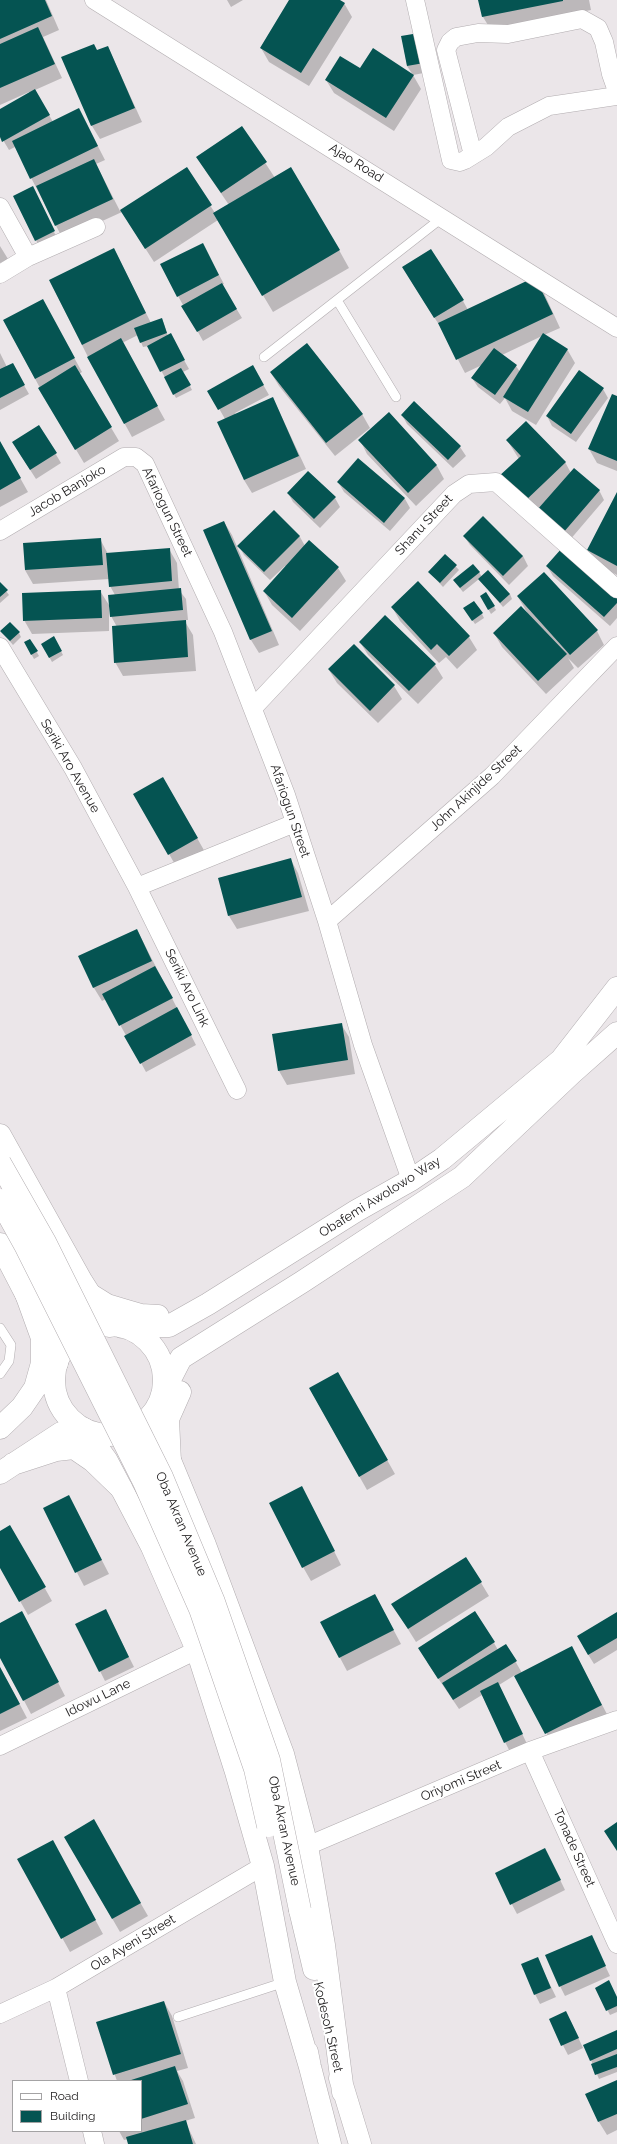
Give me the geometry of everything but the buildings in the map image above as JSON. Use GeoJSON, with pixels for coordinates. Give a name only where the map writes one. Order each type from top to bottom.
{"type":"FeatureCollection","features":[{"type":"Feature","properties":{"kind":"main road","name":"Obafemi Awolowo Way"},"geometry":{"type":"LineString","coordinates":[[617,988],[566,1066],[462,1177],[308,1278],[181,1358],[153,1413],[146,1421],[132,1430],[111,1435],[100,1434],[84,1429],[71,1420],[61,1408],[55,1394],[54,1378],[57,1363],[64,1348],[75,1337],[90,1329],[116,1326],[169,1326],[189,1315],[356,1211],[411,1180],[442,1159],[566,1066],[617,1033]]}},
{"type":"Feature","properties":{"kind":"main road"},"geometry":{"type":"LineString","coordinates":[[0,1164],[5,1159],[2,1138]]}},
{"type":"Feature","properties":{"kind":"main road"},"geometry":{"type":"LineString","coordinates":[[2,1138],[91,1295],[116,1326]]}},
{"type":"Feature","properties":{"kind":"main road","name":"Oba Akran Avenue"},"geometry":{"type":"LineString","coordinates":[[0,1164],[45,1242],[162,1477],[214,1602],[269,1760],[294,1911]]}},
{"type":"Feature","properties":{"kind":"main road","name":"Oba Akran Avenue"},"geometry":{"type":"LineString","coordinates":[[0,1200],[26,1247],[144,1482],[200,1609],[255,1770],[294,1911]]}},
{"type":"Feature","properties":{"kind":"main road"},"geometry":{"type":"LineString","coordinates":[[0,1244],[25,1291],[49,1342],[56,1352],[57,1363],[44,1404],[0,1434]]}},
{"type":"Feature","properties":{"kind":"main road"},"geometry":{"type":"LineString","coordinates":[[0,1428],[22,1407],[35,1388],[42,1363],[42,1338],[25,1291]]}},
{"type":"Feature","properties":{"kind":"main road"},"geometry":{"type":"LineString","coordinates":[[91,1295],[107,1305],[141,1315],[174,1317],[189,1315]]}},
{"type":"Feature","properties":{"kind":"main road","name":"Obafemi Awolowo Way"},"geometry":{"type":"LineString","coordinates":[[116,1326],[138,1334],[152,1345],[160,1359],[163,1371],[163,1393]]}},
{"type":"Feature","properties":{"kind":"main road"},"geometry":{"type":"LineString","coordinates":[[170,1462],[168,1419],[190,1369],[214,1337]]}},
{"type":"Feature","properties":{"kind":"main road"},"geometry":{"type":"LineString","coordinates":[[163,1393],[157,1429],[242,1640],[283,1754],[307,1846],[324,1945],[343,2092]]}},
{"type":"Feature","properties":{"kind":"main road"},"geometry":{"type":"LineString","coordinates":[[6,1468],[61,1433],[84,1429],[107,1460],[152,1546],[196,1650],[236,1772],[263,1866],[285,1982],[310,2067]]}},
{"type":"Feature","properties":{"kind":"main road"},"geometry":{"type":"LineString","coordinates":[[6,1468],[56,1450],[74,1448],[93,1460],[121,1488]]}},
{"type":"Feature","properties":{"kind":"main road"},"geometry":{"type":"LineString","coordinates":[[196,1650],[201,1633],[212,1625],[228,1625],[242,1640]]}},
{"type":"Feature","properties":{"kind":"main road","name":"Kodesoh Street"},"geometry":{"type":"LineString","coordinates":[[294,1911],[310,2067],[330,2144]]}},
{"type":"Feature","properties":{"kind":"main road","name":"Kodesoh Street"},"geometry":{"type":"LineString","coordinates":[[294,1911],[343,2092],[360,2144]]}},
{"type":"Feature","properties":{"kind":"street","name":"Ajao Road"},"geometry":{"type":"LineString","coordinates":[[94,0],[443,217],[617,328]]}},
{"type":"Feature","properties":{"kind":"street"},"geometry":{"type":"LineString","coordinates":[[415,0],[451,160],[460,162],[473,156],[508,127],[549,106],[617,96]]}},
{"type":"Feature","properties":{"kind":"street"},"geometry":{"type":"LineString","coordinates":[[473,156],[446,50],[450,42],[456,37],[478,33],[508,34],[582,19],[598,28],[604,42],[611,74],[617,91]]}},
{"type":"Feature","properties":{"kind":"street"},"geometry":{"type":"LineString","coordinates":[[0,207],[28,257]]}},
{"type":"Feature","properties":{"kind":"street"},"geometry":{"type":"LineString","coordinates":[[0,274],[28,257],[96,227]]}},
{"type":"Feature","properties":{"kind":"street","name":"Jacob Banjoko"},"geometry":{"type":"LineString","coordinates":[[0,531],[124,457],[136,457]]}},
{"type":"Feature","properties":{"kind":"street","name":"Afariogun Street"},"geometry":{"type":"LineString","coordinates":[[136,457],[145,464],[223,632],[253,708],[295,823],[327,921],[363,1045],[411,1180]]}},
{"type":"Feature","properties":{"kind":"street","name":"Shanu Street"},"geometry":{"type":"LineString","coordinates":[[253,708],[454,494],[469,484],[496,482],[617,590]]}},
{"type":"Feature","properties":{"kind":"street","name":"John Akinjide Street"},"geometry":{"type":"LineString","coordinates":[[327,921],[492,776],[617,646]]}},
{"type":"Feature","properties":{"kind":"street","name":"Seriki Aro Avenue"},"geometry":{"type":"LineString","coordinates":[[0,647],[73,768],[137,887]]}},
{"type":"Feature","properties":{"kind":"street"},"geometry":{"type":"LineString","coordinates":[[137,887],[295,823]]}},
{"type":"Feature","properties":{"kind":"street","name":"Seriki Aro Link"},"geometry":{"type":"LineString","coordinates":[[137,887],[237,1090]]}},
{"type":"Feature","properties":{"kind":"street","name":"Idowu Lane"},"geometry":{"type":"LineString","coordinates":[[0,1746],[196,1650]]}},
{"type":"Feature","properties":{"kind":"street","name":"Oriyomi Street"},"geometry":{"type":"LineString","coordinates":[[307,1846],[530,1751],[617,1720]]}},
{"type":"Feature","properties":{"kind":"street","name":"Tonade Street"},"geometry":{"type":"LineString","coordinates":[[530,1751],[617,1944]]}},
{"type":"Feature","properties":{"kind":"street","name":"Ola Ayeni Street"},"geometry":{"type":"LineString","coordinates":[[0,2014],[56,1988],[263,1866]]}},
{"type":"Feature","properties":{"kind":"street"},"geometry":{"type":"LineString","coordinates":[[56,1988],[79,2080]]}},
{"type":"Feature","properties":{"kind":"street"},"geometry":{"type":"LineString","coordinates":[[92,2132],[95,2144]]}},
{"type":"Feature","properties":{"kind":"lane"},"geometry":{"type":"LineString","coordinates":[[264,357],[443,217]]}},
{"type":"Feature","properties":{"kind":"lane"},"geometry":{"type":"LineString","coordinates":[[337,300],[396,397]]}},
{"type":"Feature","properties":{"kind":"lane"},"geometry":{"type":"LineString","coordinates":[[0,1328],[11,1345],[9,1361],[0,1374]]}},
{"type":"Feature","properties":{"kind":"lane"},"geometry":{"type":"LineString","coordinates":[[178,2017],[285,1982]]}}]}
